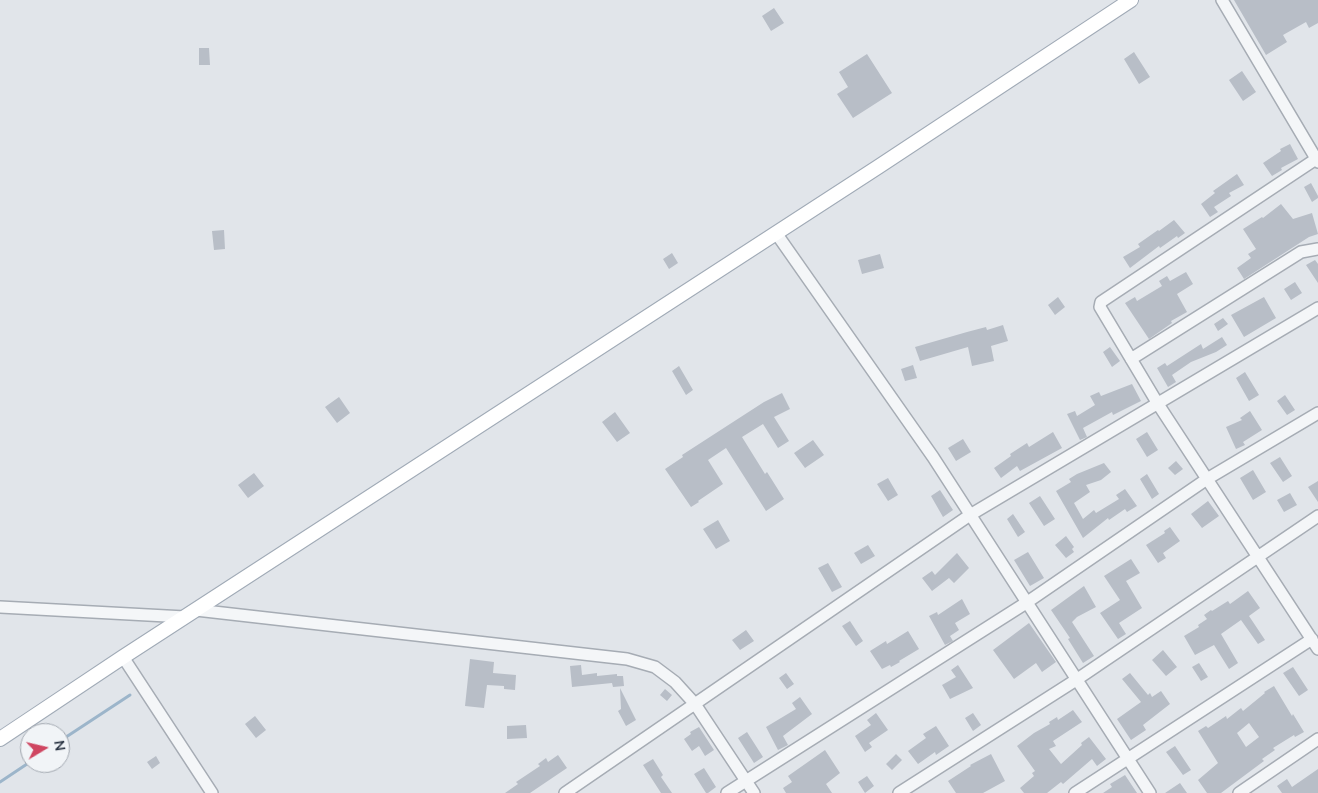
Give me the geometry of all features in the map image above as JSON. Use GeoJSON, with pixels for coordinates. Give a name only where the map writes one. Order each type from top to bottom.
{"type":"FeatureCollection","features":[{"type":"Feature","properties":{"kind":"main road"},"geometry":{"type":"LineString","coordinates":[[0,739],[190,613],[1131,0]]}},
{"type":"Feature","properties":{"kind":"street"},"geometry":{"type":"LineString","coordinates":[[1075,793],[1315,644],[1158,404],[1103,312],[1101,302],[1317,161],[1222,0]]}},
{"type":"Feature","properties":{"kind":"street"},"geometry":{"type":"LineString","coordinates":[[776,233],[933,457],[1150,793]]}},
{"type":"Feature","properties":{"kind":"street"},"geometry":{"type":"LineString","coordinates":[[1131,359],[1302,252],[1318,249]]}},
{"type":"Feature","properties":{"kind":"street"},"geometry":{"type":"LineString","coordinates":[[565,793],[970,515],[1318,308]]}},
{"type":"Feature","properties":{"kind":"street"},"geometry":{"type":"LineString","coordinates":[[728,793],[1026,603],[1207,479],[1318,413]]}},
{"type":"Feature","properties":{"kind":"street"},"geometry":{"type":"LineString","coordinates":[[899,793],[1076,680],[1318,516]]}},
{"type":"Feature","properties":{"kind":"street"},"geometry":{"type":"LineString","coordinates":[[0,607],[190,613],[627,659],[655,667],[675,682],[695,704],[754,793]]}},
{"type":"Feature","properties":{"kind":"street"},"geometry":{"type":"LineString","coordinates":[[123,657],[212,793]]}},
{"type":"Feature","properties":{"kind":"street"},"geometry":{"type":"LineString","coordinates":[[1239,793],[1318,739]]}},
{"type":"Feature","properties":{"kind":"building"},"geometry":{"type":"Polygon","coordinates":[[[1234,0],[1318,0],[1318,23],[1309,28],[1306,22],[1283,35],[1287,42],[1266,55],[1234,0]]]}},
{"type":"Feature","properties":{"kind":"building"},"geometry":{"type":"Polygon","coordinates":[[[774,8],[784,23],[771,31],[762,16],[774,8]]]}},
{"type":"Feature","properties":{"kind":"building"},"geometry":{"type":"Polygon","coordinates":[[[199,48],[209,48],[210,65],[199,65],[199,48]]]}},
{"type":"Feature","properties":{"kind":"building"},"geometry":{"type":"Polygon","coordinates":[[[1134,52],[1150,77],[1139,84],[1124,59],[1134,52]]]}},
{"type":"Feature","properties":{"kind":"building"},"geometry":{"type":"Polygon","coordinates":[[[867,54],[892,93],[853,118],[837,94],[848,87],[839,72],[867,54]]]}},
{"type":"Feature","properties":{"kind":"building"},"geometry":{"type":"Polygon","coordinates":[[[1242,71],[1256,92],[1243,101],[1229,80],[1242,71]]]}},
{"type":"Feature","properties":{"kind":"building"},"geometry":{"type":"Polygon","coordinates":[[[1290,144],[1298,159],[1281,168],[1282,170],[1272,176],[1263,163],[1281,151],[1280,149],[1290,144]]]}},
{"type":"Feature","properties":{"kind":"building"},"geometry":{"type":"Polygon","coordinates":[[[1237,174],[1244,185],[1229,193],[1231,196],[1214,207],[1218,212],[1210,217],[1201,204],[1215,193],[1213,191],[1237,174]]]}},
{"type":"Feature","properties":{"kind":"building"},"geometry":{"type":"Polygon","coordinates":[[[1311,183],[1318,196],[1312,202],[1304,187],[1311,183]]]}},
{"type":"Feature","properties":{"kind":"building"},"geometry":{"type":"Polygon","coordinates":[[[1281,204],[1293,219],[1312,213],[1318,234],[1309,237],[1244,279],[1237,268],[1251,258],[1248,254],[1256,249],[1243,229],[1263,218],[1281,204]]]}},
{"type":"Feature","properties":{"kind":"building"},"geometry":{"type":"Polygon","coordinates":[[[1174,220],[1185,233],[1178,238],[1177,236],[1160,248],[1159,246],[1130,268],[1123,257],[1140,247],[1138,244],[1174,220]]]}},
{"type":"Feature","properties":{"kind":"building"},"geometry":{"type":"Polygon","coordinates":[[[224,230],[225,249],[214,250],[212,231],[224,230]]]}},
{"type":"Feature","properties":{"kind":"building"},"geometry":{"type":"Polygon","coordinates":[[[672,253],[678,263],[669,269],[663,259],[672,253]]]}},
{"type":"Feature","properties":{"kind":"building"},"geometry":{"type":"Polygon","coordinates":[[[880,254],[884,268],[862,274],[858,260],[880,254]]]}},
{"type":"Feature","properties":{"kind":"building"},"geometry":{"type":"Polygon","coordinates":[[[1315,260],[1318,264],[1318,283],[1306,265],[1315,260]]]}},
{"type":"Feature","properties":{"kind":"building"},"geometry":{"type":"Polygon","coordinates":[[[1186,272],[1193,284],[1177,294],[1187,312],[1171,321],[1172,323],[1149,339],[1125,303],[1135,297],[1137,301],[1162,286],[1159,281],[1167,276],[1170,281],[1186,272]]]}},
{"type":"Feature","properties":{"kind":"building"},"geometry":{"type":"Polygon","coordinates":[[[1295,282],[1302,293],[1291,300],[1284,289],[1295,282]]]}},
{"type":"Feature","properties":{"kind":"building"},"geometry":{"type":"Polygon","coordinates":[[[1058,297],[1065,307],[1055,315],[1048,305],[1058,297]]]}},
{"type":"Feature","properties":{"kind":"building"},"geometry":{"type":"Polygon","coordinates":[[[1264,297],[1276,318],[1244,337],[1231,315],[1264,297]]]}},
{"type":"Feature","properties":{"kind":"building"},"geometry":{"type":"Polygon","coordinates":[[[1223,318],[1228,324],[1218,331],[1214,324],[1223,318]]]}},
{"type":"Feature","properties":{"kind":"building"},"geometry":{"type":"Polygon","coordinates":[[[1003,325],[1008,341],[991,346],[994,361],[972,366],[968,347],[920,361],[915,347],[986,327],[987,330],[1003,325]]]}},
{"type":"Feature","properties":{"kind":"building"},"geometry":{"type":"Polygon","coordinates":[[[1222,337],[1227,345],[1216,352],[1191,362],[1172,375],[1176,382],[1168,387],[1157,368],[1165,363],[1167,366],[1201,344],[1203,349],[1222,337]]]}},
{"type":"Feature","properties":{"kind":"building"},"geometry":{"type":"Polygon","coordinates":[[[1110,347],[1120,361],[1112,367],[1103,352],[1110,347]]]}},
{"type":"Feature","properties":{"kind":"building"},"geometry":{"type":"Polygon","coordinates":[[[913,365],[917,378],[905,381],[901,369],[913,365]]]}},
{"type":"Feature","properties":{"kind":"building"},"geometry":{"type":"Polygon","coordinates":[[[679,366],[693,390],[686,395],[672,371],[679,366]]]}},
{"type":"Feature","properties":{"kind":"building"},"geometry":{"type":"Polygon","coordinates":[[[1245,372],[1259,395],[1249,401],[1236,378],[1245,372]]]}},
{"type":"Feature","properties":{"kind":"building"},"geometry":{"type":"Polygon","coordinates":[[[1132,384],[1141,401],[1113,415],[1112,412],[1083,428],[1087,437],[1080,440],[1067,414],[1075,411],[1077,416],[1095,405],[1090,396],[1099,392],[1101,396],[1132,384]]]}},
{"type":"Feature","properties":{"kind":"building"},"geometry":{"type":"Polygon","coordinates":[[[782,393],[790,409],[774,417],[789,441],[778,448],[763,424],[742,437],[765,474],[767,472],[784,499],[766,511],[726,448],[708,460],[723,484],[691,507],[665,469],[683,457],[682,455],[764,402],[782,393]]]}},
{"type":"Feature","properties":{"kind":"building"},"geometry":{"type":"Polygon","coordinates":[[[1285,395],[1295,410],[1287,415],[1277,401],[1285,395]]]}},
{"type":"Feature","properties":{"kind":"building"},"geometry":{"type":"Polygon","coordinates":[[[339,397],[350,413],[337,423],[325,407],[339,397]]]}},
{"type":"Feature","properties":{"kind":"building"},"geometry":{"type":"Polygon","coordinates":[[[1250,411],[1262,430],[1243,442],[1245,445],[1236,449],[1226,427],[1242,420],[1240,418],[1250,411]]]}},
{"type":"Feature","properties":{"kind":"building"},"geometry":{"type":"Polygon","coordinates":[[[615,412],[630,433],[617,442],[602,422],[615,412]]]}},
{"type":"Feature","properties":{"kind":"building"},"geometry":{"type":"Polygon","coordinates":[[[1053,432],[1062,448],[1020,471],[1017,466],[1001,478],[994,468],[1027,443],[1029,447],[1053,432]]]}},
{"type":"Feature","properties":{"kind":"building"},"geometry":{"type":"Polygon","coordinates":[[[1147,432],[1158,450],[1147,457],[1136,439],[1147,432]]]}},
{"type":"Feature","properties":{"kind":"building"},"geometry":{"type":"Polygon","coordinates":[[[963,439],[971,452],[956,461],[948,448],[963,439]]]}},
{"type":"Feature","properties":{"kind":"building"},"geometry":{"type":"Polygon","coordinates":[[[813,440],[824,455],[805,468],[794,453],[813,440]]]}},
{"type":"Feature","properties":{"kind":"building"},"geometry":{"type":"Polygon","coordinates":[[[1280,457],[1292,476],[1283,482],[1270,463],[1280,457]]]}},
{"type":"Feature","properties":{"kind":"building"},"geometry":{"type":"Polygon","coordinates":[[[1176,461],[1183,469],[1175,475],[1168,468],[1176,461]]]}},
{"type":"Feature","properties":{"kind":"building"},"geometry":{"type":"Polygon","coordinates":[[[1104,463],[1111,472],[1101,480],[1086,485],[1090,492],[1074,503],[1083,519],[1094,510],[1096,513],[1119,499],[1116,495],[1125,489],[1137,506],[1127,512],[1125,509],[1109,520],[1108,518],[1083,538],[1056,491],[1071,482],[1069,479],[1077,474],[1104,463]]]}},
{"type":"Feature","properties":{"kind":"building"},"geometry":{"type":"Polygon","coordinates":[[[1253,470],[1266,492],[1253,500],[1240,478],[1253,470]]]}},
{"type":"Feature","properties":{"kind":"building"},"geometry":{"type":"Polygon","coordinates":[[[254,473],[264,486],[248,498],[238,485],[254,473]]]}},
{"type":"Feature","properties":{"kind":"building"},"geometry":{"type":"Polygon","coordinates":[[[1147,474],[1159,494],[1152,499],[1140,479],[1147,474]]]}},
{"type":"Feature","properties":{"kind":"building"},"geometry":{"type":"Polygon","coordinates":[[[888,478],[898,495],[888,501],[877,484],[888,478]]]}},
{"type":"Feature","properties":{"kind":"building"},"geometry":{"type":"Polygon","coordinates":[[[1318,481],[1318,502],[1308,487],[1318,481]]]}},
{"type":"Feature","properties":{"kind":"building"},"geometry":{"type":"Polygon","coordinates":[[[940,490],[953,510],[943,517],[931,496],[940,490]]]}},
{"type":"Feature","properties":{"kind":"building"},"geometry":{"type":"Polygon","coordinates":[[[1290,493],[1297,505],[1284,512],[1277,500],[1290,493]]]}},
{"type":"Feature","properties":{"kind":"building"},"geometry":{"type":"Polygon","coordinates":[[[1040,496],[1055,519],[1044,526],[1029,503],[1040,496]]]}},
{"type":"Feature","properties":{"kind":"building"},"geometry":{"type":"Polygon","coordinates":[[[1208,501],[1219,516],[1202,528],[1191,514],[1208,501]]]}},
{"type":"Feature","properties":{"kind":"building"},"geometry":{"type":"Polygon","coordinates":[[[1013,514],[1025,532],[1018,537],[1007,519],[1013,514]]]}},
{"type":"Feature","properties":{"kind":"building"},"geometry":{"type":"Polygon","coordinates":[[[718,520],[730,541],[716,549],[703,529],[718,520]]]}},
{"type":"Feature","properties":{"kind":"building"},"geometry":{"type":"Polygon","coordinates":[[[1170,527],[1180,541],[1163,553],[1166,558],[1158,563],[1146,545],[1165,533],[1164,531],[1170,527]]]}},
{"type":"Feature","properties":{"kind":"building"},"geometry":{"type":"Polygon","coordinates":[[[1066,536],[1074,547],[1072,549],[1074,552],[1066,558],[1055,545],[1066,536]]]}},
{"type":"Feature","properties":{"kind":"building"},"geometry":{"type":"Polygon","coordinates":[[[868,545],[875,556],[861,564],[854,553],[868,545]]]}},
{"type":"Feature","properties":{"kind":"building"},"geometry":{"type":"Polygon","coordinates":[[[1028,552],[1044,578],[1030,586],[1014,560],[1028,552]]]}},
{"type":"Feature","properties":{"kind":"building"},"geometry":{"type":"Polygon","coordinates":[[[957,553],[969,568],[954,583],[949,578],[932,591],[922,578],[932,571],[935,575],[957,553]]]}},
{"type":"Feature","properties":{"kind":"building"},"geometry":{"type":"Polygon","coordinates":[[[1131,559],[1140,573],[1126,581],[1142,608],[1119,623],[1126,634],[1118,639],[1100,613],[1120,600],[1104,576],[1131,559]]]}},
{"type":"Feature","properties":{"kind":"building"},"geometry":{"type":"Polygon","coordinates":[[[828,563],[842,587],[832,592],[818,568],[828,563]]]}},
{"type":"Feature","properties":{"kind":"building"},"geometry":{"type":"Polygon","coordinates":[[[1084,586],[1096,607],[1077,617],[1072,622],[1094,656],[1083,663],[1068,639],[1070,638],[1051,610],[1084,586]]]}},
{"type":"Feature","properties":{"kind":"building"},"geometry":{"type":"Polygon","coordinates":[[[1248,591],[1260,608],[1249,616],[1265,640],[1258,644],[1241,620],[1221,634],[1238,663],[1229,669],[1214,645],[1195,655],[1184,636],[1199,627],[1198,625],[1207,619],[1204,615],[1211,610],[1228,601],[1230,604],[1248,591]]]}},
{"type":"Feature","properties":{"kind":"building"},"geometry":{"type":"Polygon","coordinates":[[[962,599],[970,614],[955,623],[959,630],[950,636],[953,641],[945,645],[929,616],[937,612],[938,615],[962,599]]]}},
{"type":"Feature","properties":{"kind":"building"},"geometry":{"type":"Polygon","coordinates":[[[850,621],[863,641],[856,646],[842,626],[850,621]]]}},
{"type":"Feature","properties":{"kind":"building"},"geometry":{"type":"Polygon","coordinates":[[[1029,623],[1056,662],[1042,672],[1036,663],[1014,679],[993,650],[1029,623]]]}},
{"type":"Feature","properties":{"kind":"building"},"geometry":{"type":"Polygon","coordinates":[[[746,630],[754,641],[740,650],[732,640],[746,630]]]}},
{"type":"Feature","properties":{"kind":"building"},"geometry":{"type":"Polygon","coordinates":[[[908,631],[919,649],[891,667],[890,665],[882,669],[870,651],[886,641],[887,644],[908,631]]]}},
{"type":"Feature","properties":{"kind":"building"},"geometry":{"type":"Polygon","coordinates":[[[1163,650],[1177,667],[1166,676],[1152,660],[1163,650]]]}},
{"type":"Feature","properties":{"kind":"building"},"geometry":{"type":"Polygon","coordinates":[[[470,659],[494,662],[493,673],[516,675],[515,690],[504,689],[504,686],[487,685],[484,708],[465,706],[470,659]]]}},
{"type":"Feature","properties":{"kind":"building"},"geometry":{"type":"Polygon","coordinates":[[[1199,663],[1208,677],[1201,681],[1192,667],[1199,663]]]}},
{"type":"Feature","properties":{"kind":"building"},"geometry":{"type":"Polygon","coordinates":[[[581,665],[582,675],[597,673],[597,676],[617,674],[617,676],[623,676],[624,686],[613,687],[612,683],[572,687],[570,666],[581,665]]]}},
{"type":"Feature","properties":{"kind":"building"},"geometry":{"type":"Polygon","coordinates":[[[958,665],[973,688],[950,699],[942,685],[956,677],[951,670],[958,665]]]}},
{"type":"Feature","properties":{"kind":"building"},"geometry":{"type":"Polygon","coordinates":[[[1293,667],[1308,690],[1299,696],[1283,673],[1293,667]]]}},
{"type":"Feature","properties":{"kind":"building"},"geometry":{"type":"Polygon","coordinates":[[[786,673],[794,684],[787,689],[779,678],[786,673]]]}},
{"type":"Feature","properties":{"kind":"building"},"geometry":{"type":"Polygon","coordinates":[[[1130,673],[1148,695],[1150,693],[1152,697],[1161,691],[1170,704],[1143,725],[1146,730],[1131,740],[1117,719],[1141,702],[1122,679],[1130,673]]]}},
{"type":"Feature","properties":{"kind":"building"},"geometry":{"type":"Polygon","coordinates":[[[1274,686],[1304,732],[1295,737],[1294,735],[1273,748],[1275,750],[1262,759],[1264,761],[1221,793],[1207,793],[1198,780],[1218,763],[1198,731],[1206,726],[1208,728],[1226,716],[1227,719],[1241,708],[1243,711],[1264,692],[1274,686]],[[1249,723],[1237,733],[1246,747],[1259,737],[1249,723]]]}},
{"type":"Feature","properties":{"kind":"building"},"geometry":{"type":"Polygon","coordinates":[[[620,688],[636,720],[626,726],[618,711],[621,709],[620,688]]]}},
{"type":"Feature","properties":{"kind":"building"},"geometry":{"type":"Polygon","coordinates":[[[665,689],[672,695],[667,701],[660,695],[665,689]]]}},
{"type":"Feature","properties":{"kind":"building"},"geometry":{"type":"Polygon","coordinates":[[[800,697],[812,714],[783,736],[788,745],[778,750],[766,727],[796,709],[792,703],[800,697]]]}},
{"type":"Feature","properties":{"kind":"building"},"geometry":{"type":"Polygon","coordinates":[[[1073,710],[1082,722],[1053,741],[1056,746],[1049,749],[1061,764],[1089,737],[1106,759],[1097,766],[1092,759],[1063,784],[1061,782],[1047,793],[1024,793],[1020,788],[1034,776],[1032,773],[1035,771],[1017,746],[1050,724],[1049,722],[1057,717],[1058,720],[1073,710]]]}},
{"type":"Feature","properties":{"kind":"building"},"geometry":{"type":"Polygon","coordinates":[[[876,713],[888,730],[869,743],[872,747],[865,752],[855,736],[871,725],[867,720],[876,713]]]}},
{"type":"Feature","properties":{"kind":"building"},"geometry":{"type":"Polygon","coordinates":[[[973,713],[981,725],[973,731],[965,718],[973,713]]]}},
{"type":"Feature","properties":{"kind":"building"},"geometry":{"type":"Polygon","coordinates":[[[255,716],[266,730],[256,738],[245,724],[255,716]]]}},
{"type":"Feature","properties":{"kind":"building"},"geometry":{"type":"Polygon","coordinates":[[[526,725],[527,738],[507,739],[507,726],[526,725]]]}},
{"type":"Feature","properties":{"kind":"building"},"geometry":{"type":"Polygon","coordinates":[[[936,726],[949,746],[936,755],[935,752],[918,764],[908,751],[926,738],[923,734],[936,726]]]}},
{"type":"Feature","properties":{"kind":"building"},"geometry":{"type":"Polygon","coordinates":[[[699,727],[714,750],[705,756],[699,746],[692,751],[684,739],[691,734],[690,732],[699,727]]]}},
{"type":"Feature","properties":{"kind":"building"},"geometry":{"type":"Polygon","coordinates":[[[747,732],[763,757],[754,763],[738,738],[747,732]]]}},
{"type":"Feature","properties":{"kind":"building"},"geometry":{"type":"Polygon","coordinates":[[[1175,746],[1191,770],[1183,775],[1166,752],[1175,746]]]}},
{"type":"Feature","properties":{"kind":"building"},"geometry":{"type":"Polygon","coordinates":[[[825,750],[840,773],[826,784],[832,793],[786,793],[783,788],[792,782],[788,776],[825,750]]]}},
{"type":"Feature","properties":{"kind":"building"},"geometry":{"type":"Polygon","coordinates":[[[896,754],[902,760],[892,770],[886,764],[896,754]]]}},
{"type":"Feature","properties":{"kind":"building"},"geometry":{"type":"Polygon","coordinates":[[[991,754],[1005,781],[983,793],[956,793],[948,781],[970,765],[991,754]]]}},
{"type":"Feature","properties":{"kind":"building"},"geometry":{"type":"Polygon","coordinates":[[[558,755],[567,768],[530,793],[505,793],[518,784],[516,782],[540,766],[538,764],[546,758],[548,762],[558,755]]]}},
{"type":"Feature","properties":{"kind":"building"},"geometry":{"type":"Polygon","coordinates":[[[156,756],[160,763],[152,769],[147,762],[156,756]]]}},
{"type":"Feature","properties":{"kind":"building"},"geometry":{"type":"Polygon","coordinates":[[[653,759],[663,775],[661,777],[672,793],[661,793],[643,765],[653,759]]]}},
{"type":"Feature","properties":{"kind":"building"},"geometry":{"type":"Polygon","coordinates":[[[704,768],[716,787],[708,793],[706,793],[694,774],[704,768]]]}},
{"type":"Feature","properties":{"kind":"building"},"geometry":{"type":"Polygon","coordinates":[[[1318,769],[1318,793],[1282,793],[1277,786],[1287,779],[1292,787],[1318,769]]]}},
{"type":"Feature","properties":{"kind":"building"},"geometry":{"type":"Polygon","coordinates":[[[1125,775],[1137,793],[1103,793],[1112,787],[1110,784],[1125,775]]]}},
{"type":"Feature","properties":{"kind":"building"},"geometry":{"type":"Polygon","coordinates":[[[867,776],[874,786],[865,793],[858,782],[867,776]]]}},
{"type":"Feature","properties":{"kind":"building"},"geometry":{"type":"Polygon","coordinates":[[[1180,783],[1187,793],[1165,793],[1180,783]]]}},
{"type":"Feature","properties":{"kind":"waterway"},"geometry":{"type":"LineString","coordinates":[[70,734],[130,695]]}},
{"type":"Feature","properties":{"kind":"waterway"},"geometry":{"type":"LineString","coordinates":[[0,782],[20,769]]}}]}
